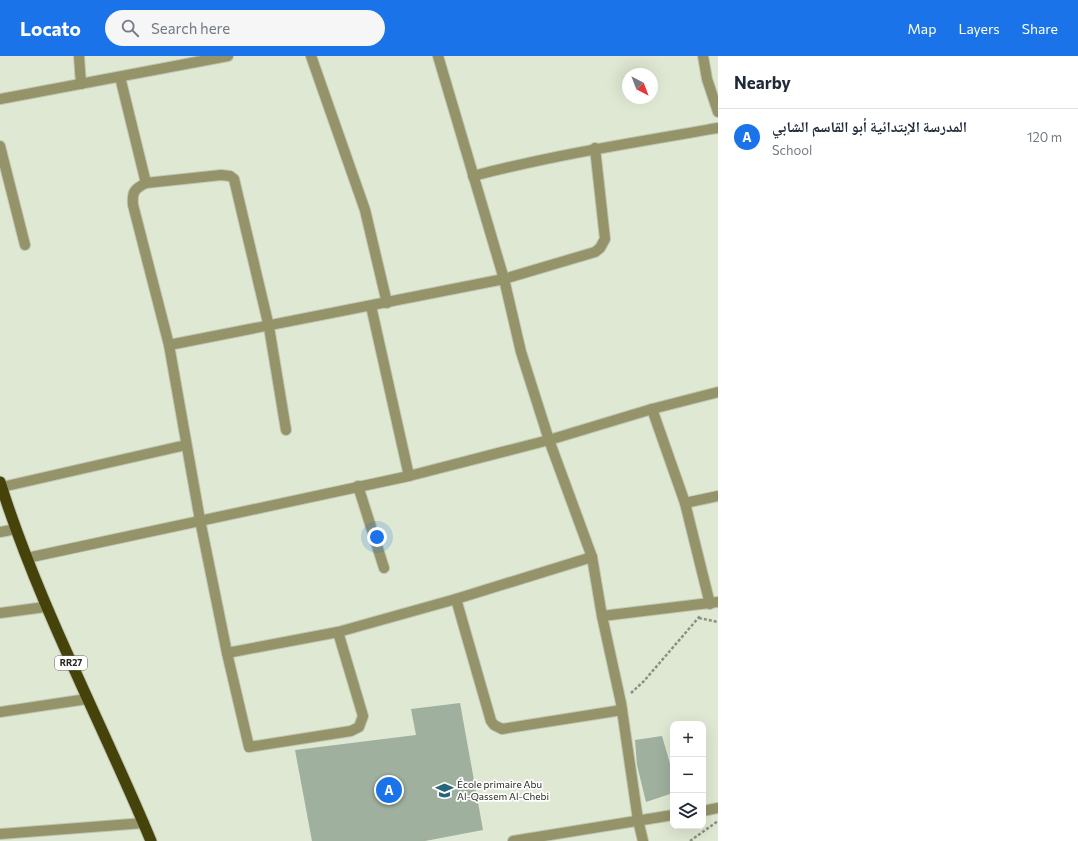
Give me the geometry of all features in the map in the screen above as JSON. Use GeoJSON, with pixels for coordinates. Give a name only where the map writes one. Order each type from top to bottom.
{"type":"FeatureCollection","features":[{"type":"Feature","properties":{"kind":"highway","name":"RR27"},"geometry":{"type":"LineString","coordinates":[[1,484],[45,607],[151,841]]}},
{"type":"Feature","properties":{"kind":"street"},"geometry":{"type":"LineString","coordinates":[[79,56],[81,84]]}},
{"type":"Feature","properties":{"kind":"street"},"geometry":{"type":"LineString","coordinates":[[0,99],[228,56]]}},
{"type":"Feature","properties":{"kind":"street"},"geometry":{"type":"LineString","coordinates":[[311,56],[365,210],[387,303]]}},
{"type":"Feature","properties":{"kind":"street"},"geometry":{"type":"LineString","coordinates":[[438,56],[504,279],[521,352],[549,440],[592,557],[602,616],[622,707],[638,820],[643,841]]}},
{"type":"Feature","properties":{"kind":"street"},"geometry":{"type":"LineString","coordinates":[[703,56],[707,79],[718,112]]}},
{"type":"Feature","properties":{"kind":"street"},"geometry":{"type":"LineString","coordinates":[[120,77],[146,183]]}},
{"type":"Feature","properties":{"kind":"street"},"geometry":{"type":"LineString","coordinates":[[473,176],[526,162],[595,148],[718,128]]}},
{"type":"Feature","properties":{"kind":"street"},"geometry":{"type":"LineString","coordinates":[[0,146],[25,245]]}},
{"type":"Feature","properties":{"kind":"street"},"geometry":{"type":"LineString","coordinates":[[169,345],[269,327],[504,279],[553,263],[590,254],[600,248],[605,239],[595,148]]}},
{"type":"Feature","properties":{"kind":"street"},"geometry":{"type":"LineString","coordinates":[[286,430],[269,327],[234,179],[230,176],[221,175],[146,183],[134,190],[133,205],[169,345],[200,520],[227,653],[249,747],[351,731],[360,727],[363,716],[338,632]]}},
{"type":"Feature","properties":{"kind":"street"},"geometry":{"type":"LineString","coordinates":[[371,306],[409,476]]}},
{"type":"Feature","properties":{"kind":"street"},"geometry":{"type":"LineString","coordinates":[[27,558],[409,476],[549,440],[652,409],[718,392]]}},
{"type":"Feature","properties":{"kind":"street"},"geometry":{"type":"LineString","coordinates":[[602,616],[714,603],[685,503],[652,409]]}},
{"type":"Feature","properties":{"kind":"street"},"geometry":{"type":"LineString","coordinates":[[1,484],[186,445]]}},
{"type":"Feature","properties":{"kind":"street"},"geometry":{"type":"LineString","coordinates":[[358,486],[384,568]]}},
{"type":"Feature","properties":{"kind":"street"},"geometry":{"type":"LineString","coordinates":[[685,503],[718,496]]}},
{"type":"Feature","properties":{"kind":"street"},"geometry":{"type":"LineString","coordinates":[[0,532],[16,529]]}},
{"type":"Feature","properties":{"kind":"street"},"geometry":{"type":"LineString","coordinates":[[227,653],[338,632],[456,599],[592,557]]}},
{"type":"Feature","properties":{"kind":"street"},"geometry":{"type":"LineString","coordinates":[[456,599],[491,721],[497,727],[502,729],[622,707]]}},
{"type":"Feature","properties":{"kind":"street"},"geometry":{"type":"LineString","coordinates":[[0,613],[45,607]]}},
{"type":"Feature","properties":{"kind":"street"},"geometry":{"type":"LineString","coordinates":[[0,712],[87,698]]}},
{"type":"Feature","properties":{"kind":"street"},"geometry":{"type":"LineString","coordinates":[[706,810],[718,808]]}},
{"type":"Feature","properties":{"kind":"street"},"geometry":{"type":"LineString","coordinates":[[513,841],[670,815]]}},
{"type":"Feature","properties":{"kind":"street"},"geometry":{"type":"LineString","coordinates":[[0,834],[144,823]]}},
{"type":"Feature","properties":{"kind":"path"},"geometry":{"type":"LineString","coordinates":[[622,707],[698,618],[714,603]]}},
{"type":"Feature","properties":{"kind":"path"},"geometry":{"type":"LineString","coordinates":[[698,618],[718,622]]}},
{"type":"Feature","properties":{"kind":"path"},"geometry":{"type":"LineString","coordinates":[[690,841],[718,821]]}},
{"type":"Feature","properties":{"kind":"building"},"geometry":{"type":"Polygon","coordinates":[[[460,703],[483,830],[425,841],[312,841],[295,750],[416,735],[411,709],[460,703]]]}},
{"type":"Feature","properties":{"kind":"building"},"geometry":{"type":"Polygon","coordinates":[[[662,736],[670,764],[670,794],[646,802],[637,765],[635,740],[662,736]]]}},
{"type":"Feature","properties":{"kind":"place","name":"المدرسة الإبتدائية أبو القاسم الشابي"},"geometry":{"type":"Point","coordinates":[389,790]}},
{"type":"Feature","properties":{"kind":"place","name":"École primaire Abu Al-Qassem Al-Chebi"},"geometry":{"type":"Point","coordinates":[444,790]}}]}
